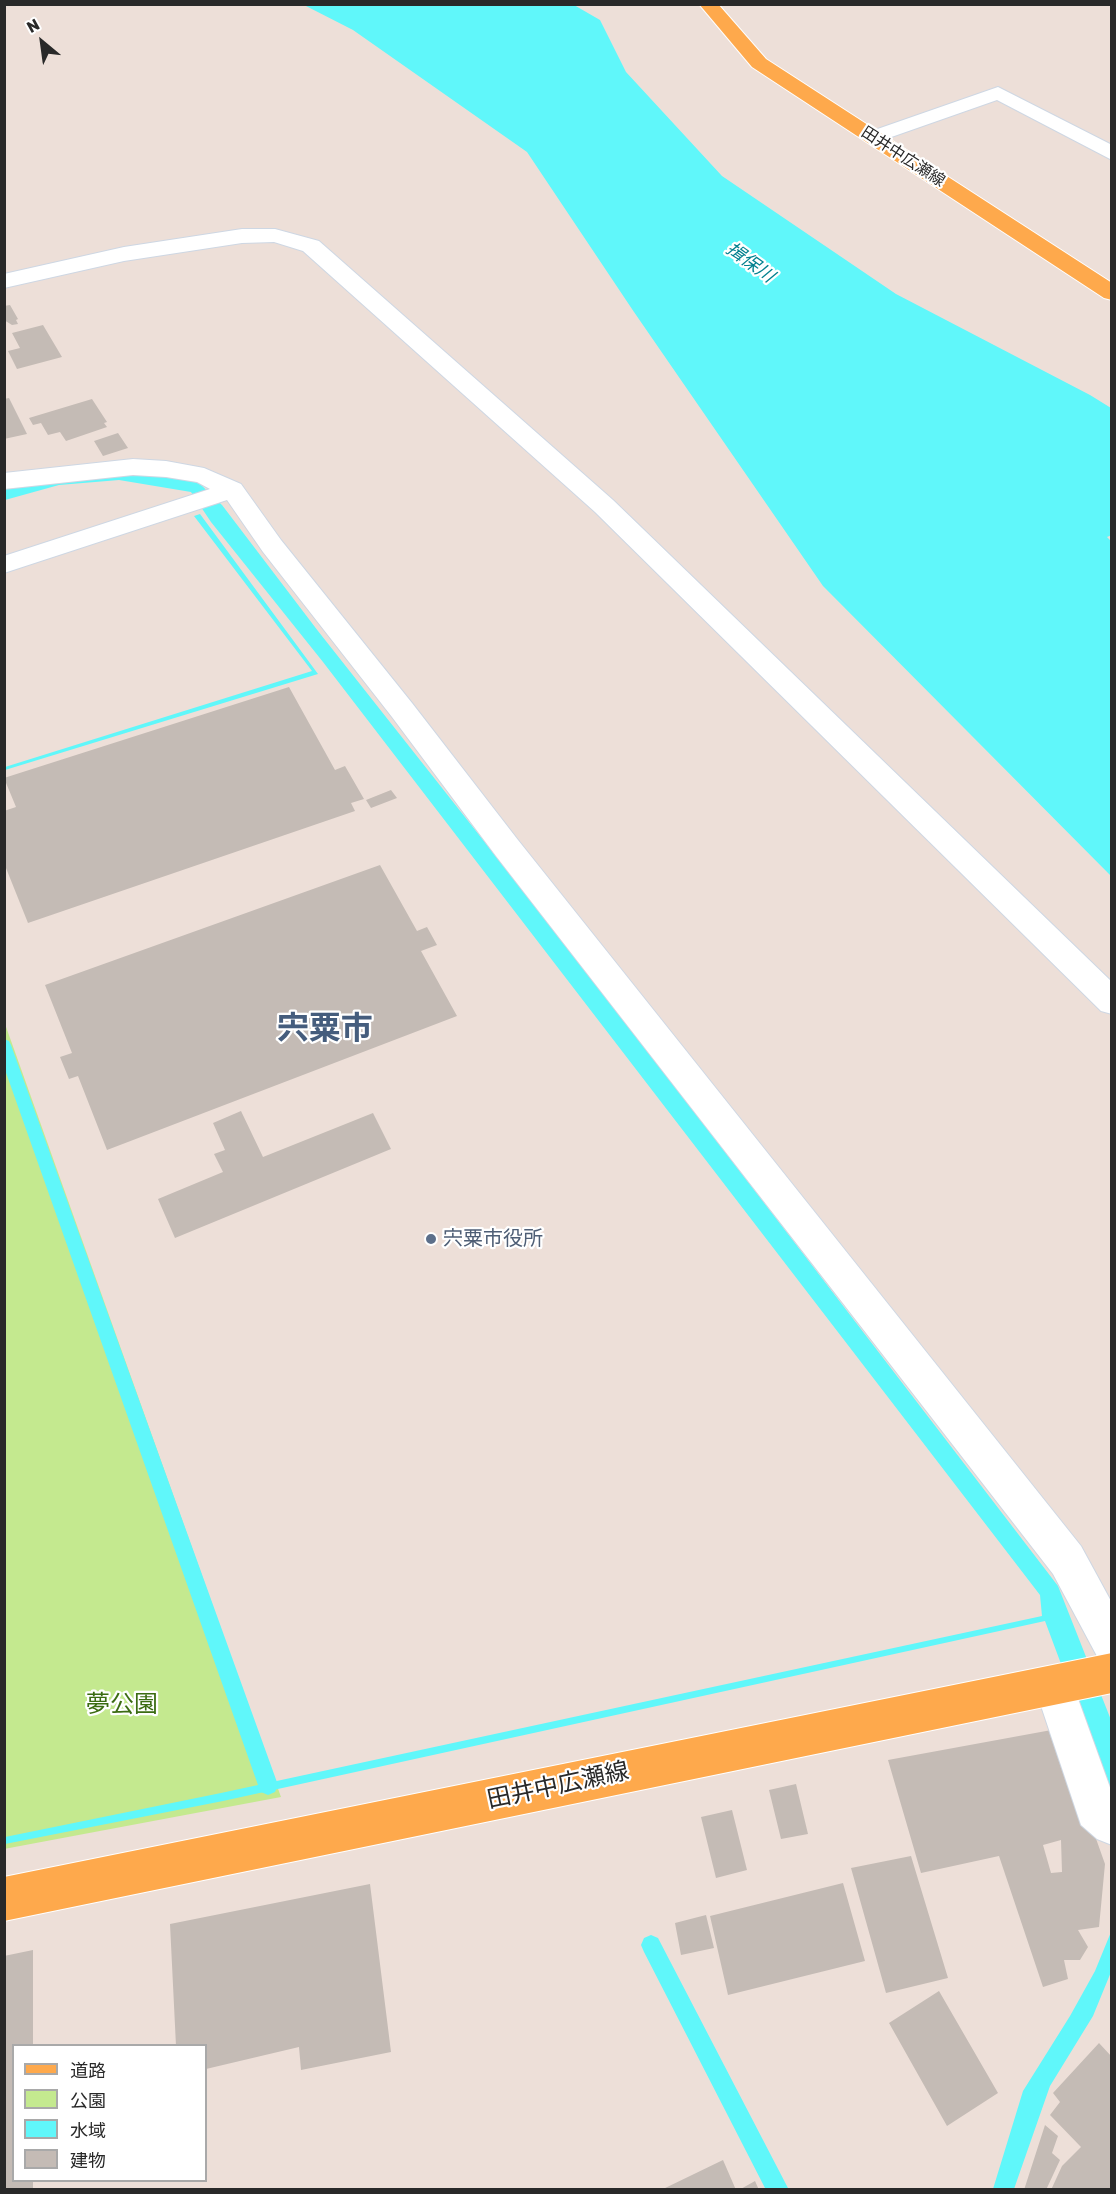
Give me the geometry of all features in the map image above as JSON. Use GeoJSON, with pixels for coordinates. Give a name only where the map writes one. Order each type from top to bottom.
{"type":"FeatureCollection","features":[{"type":"Feature","properties":{"kind":"main road","name":"田井中広瀬線"},"geometry":{"type":"LineString","coordinates":[[708,4],[759,63],[1112,294]]}},
{"type":"Feature","properties":{"kind":"main road","name":"田井中広瀬線"},"geometry":{"type":"LineString","coordinates":[[4,1899],[1112,1673]]}},
{"type":"Feature","properties":{"kind":"street"},"geometry":{"type":"LineString","coordinates":[[873,137],[998,93],[1112,154]]}},
{"type":"Feature","properties":{"kind":"street"},"geometry":{"type":"LineString","coordinates":[[4,281],[124,254],[242,236],[275,235],[311,246],[604,506],[1112,1002]]}},
{"type":"Feature","properties":{"kind":"street"},"geometry":{"type":"LineString","coordinates":[[4,481],[133,467],[166,469],[204,476],[232,490],[272,546],[402,710],[507,848],[1066,1560],[1112,1644]]}},
{"type":"Feature","properties":{"kind":"street"},"geometry":{"type":"LineString","coordinates":[[4,565],[232,490]]}},
{"type":"Feature","properties":{"kind":"street"},"geometry":{"type":"LineString","coordinates":[[1054,1685],[1096,1810],[1112,1824]]}},
{"type":"Feature","properties":{"kind":"green space","name":"夢公園"},"geometry":{"type":"Polygon","coordinates":[[[5,1024],[281,1797],[4,1849],[5,1024]]]}},
{"type":"Feature","properties":{"kind":"water","name":"揖保川"},"geometry":{"type":"Polygon","coordinates":[[[304,5],[574,5],[600,20],[626,72],[722,176],[896,294],[1111,408],[1112,535],[1107,537],[1112,542],[1111,876],[823,586],[527,152],[353,30],[304,5]]]}},
{"type":"Feature","properties":{"kind":"water"},"geometry":{"type":"Polygon","coordinates":[[[114,471],[171,477],[199,483],[222,505],[318,631],[574,955],[1058,1586],[1111,1720],[1111,1792],[1107,1787],[1045,1621],[223,1801],[5,1844],[5,1837],[221,1793],[1042,1616],[1040,1595],[323,662],[211,522],[191,492],[119,480],[59,485],[5,500],[5,487],[114,471]]]}},
{"type":"Feature","properties":{"kind":"water"},"geometry":{"type":"Polygon","coordinates":[[[200,514],[318,674],[5,770],[5,767],[312,671],[194,516],[200,514]]]}},
{"type":"Feature","properties":{"kind":"water"},"geometry":{"type":"Polygon","coordinates":[[[1111,1932],[1111,1972],[1093,2016],[1050,2086],[1014,2189],[993,2189],[1023,2091],[1095,1971],[1111,1932]]]}},
{"type":"Feature","properties":{"kind":"building"},"geometry":{"type":"Polygon","coordinates":[[[10,305],[18,319],[16,320],[18,324],[12,325],[4,320],[4,306],[10,305]]]}},
{"type":"Feature","properties":{"kind":"building"},"geometry":{"type":"Polygon","coordinates":[[[43,325],[62,357],[17,369],[8,351],[20,348],[12,333],[43,325]]]}},
{"type":"Feature","properties":{"kind":"building"},"geometry":{"type":"Polygon","coordinates":[[[9,398],[27,434],[4,439],[4,399],[9,398]]]}},
{"type":"Feature","properties":{"kind":"building"},"geometry":{"type":"Polygon","coordinates":[[[92,399],[107,422],[104,423],[107,427],[66,441],[60,432],[48,435],[41,423],[33,425],[29,418],[92,399]]]}},
{"type":"Feature","properties":{"kind":"building"},"geometry":{"type":"Polygon","coordinates":[[[118,433],[128,448],[103,456],[94,441],[118,433]]]}},
{"type":"Feature","properties":{"kind":"building"},"geometry":{"type":"Polygon","coordinates":[[[289,687],[335,770],[345,766],[364,799],[351,803],[355,811],[28,923],[4,863],[4,811],[16,807],[4,778],[289,687]]]}},
{"type":"Feature","properties":{"kind":"building"},"geometry":{"type":"Polygon","coordinates":[[[391,790],[397,798],[371,808],[366,800],[391,790]]]}},
{"type":"Feature","properties":{"kind":"building"},"geometry":{"type":"Polygon","coordinates":[[[380,865],[417,931],[427,927],[437,945],[421,951],[457,1016],[107,1150],[78,1076],[69,1079],[60,1057],[72,1053],[45,985],[380,865]]]}},
{"type":"Feature","properties":{"kind":"building"},"geometry":{"type":"Polygon","coordinates":[[[241,1111],[263,1157],[373,1113],[391,1149],[175,1238],[158,1199],[223,1172],[214,1154],[225,1150],[213,1123],[241,1111]]]}},
{"type":"Feature","properties":{"kind":"building"},"geometry":{"type":"Polygon","coordinates":[[[1057,1729],[1105,1864],[1099,1927],[1078,1930],[1088,1947],[1080,1960],[1064,1960],[1068,1979],[1043,1987],[999,1856],[921,1873],[888,1760],[1057,1729]],[[1061,1840],[1043,1845],[1051,1873],[1062,1872],[1061,1840]]]}},
{"type":"Feature","properties":{"kind":"building"},"geometry":{"type":"Polygon","coordinates":[[[796,1784],[808,1834],[781,1839],[769,1790],[796,1784]]]}},
{"type":"Feature","properties":{"kind":"building"},"geometry":{"type":"Polygon","coordinates":[[[732,1810],[747,1870],[716,1878],[701,1817],[732,1810]]]}},
{"type":"Feature","properties":{"kind":"building"},"geometry":{"type":"Polygon","coordinates":[[[911,1856],[948,1978],[886,1993],[851,1868],[911,1856]]]}},
{"type":"Feature","properties":{"kind":"building"},"geometry":{"type":"Polygon","coordinates":[[[843,1883],[865,1961],[728,1995],[710,1916],[843,1883]]]}},
{"type":"Feature","properties":{"kind":"building"},"geometry":{"type":"Polygon","coordinates":[[[370,1884],[391,2052],[301,2070],[299,2047],[207,2069],[207,2044],[176,2044],[170,1924],[370,1884]]]}},
{"type":"Feature","properties":{"kind":"building"},"geometry":{"type":"Polygon","coordinates":[[[706,1915],[714,1948],[681,1955],[675,1923],[706,1915]]]}},
{"type":"Feature","properties":{"kind":"building"},"geometry":{"type":"Polygon","coordinates":[[[33,1950],[33,2044],[12,2044],[12,2182],[33,2182],[33,2190],[4,2190],[4,1956],[33,1950]]]}},
{"type":"Feature","properties":{"kind":"building"},"geometry":{"type":"Polygon","coordinates":[[[939,1991],[998,2093],[947,2126],[889,2023],[939,1991]]]}},
{"type":"Feature","properties":{"kind":"building"},"geometry":{"type":"Polygon","coordinates":[[[1099,2043],[1112,2057],[1112,2190],[1051,2190],[1062,2166],[1081,2147],[1050,2115],[1060,2102],[1053,2093],[1099,2043]]]}},
{"type":"Feature","properties":{"kind":"building"},"geometry":{"type":"Polygon","coordinates":[[[1045,2125],[1058,2136],[1052,2153],[1060,2160],[1046,2190],[1024,2190],[1045,2125]]]}},
{"type":"Feature","properties":{"kind":"building"},"geometry":{"type":"Polygon","coordinates":[[[723,2160],[736,2190],[661,2190],[723,2160]]]}},
{"type":"Feature","properties":{"kind":"building"},"geometry":{"type":"Polygon","coordinates":[[[755,2181],[759,2190],[739,2190],[755,2181]]]}},
{"type":"Feature","properties":{"kind":"waterway"},"geometry":{"type":"LineString","coordinates":[[4,1045],[268,1785]]}},
{"type":"Feature","properties":{"kind":"waterway"},"geometry":{"type":"LineString","coordinates":[[651,1945],[778,2190]]}},
{"type":"Feature","properties":{"kind":"place","name":"宍粟市役所"},"geometry":{"type":"Point","coordinates":[431,1239]}},
{"type":"Feature","properties":{"kind":"district","name":"宍粟市"},"geometry":{"type":"Point","coordinates":[325,1030]}}]}
